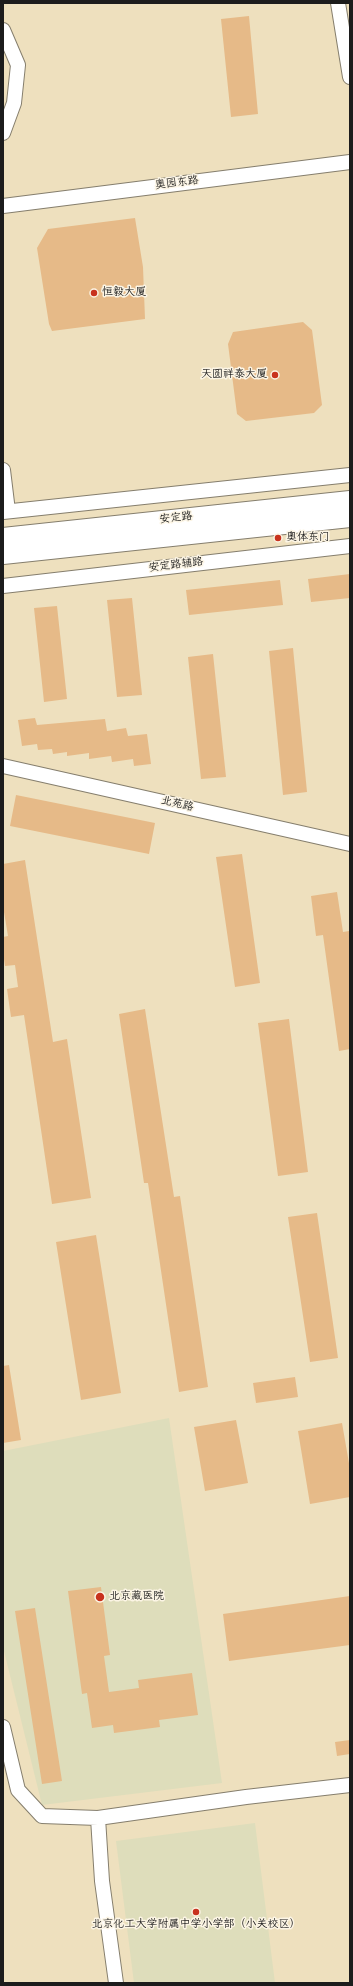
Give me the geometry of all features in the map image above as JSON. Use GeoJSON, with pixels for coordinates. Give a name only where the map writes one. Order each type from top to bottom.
{"type":"FeatureCollection","features":[{"type":"Feature","properties":{"kind":"main road","name":"安定路"},"geometry":{"type":"LineString","coordinates":[[3,537],[350,500]]}},
{"type":"Feature","properties":{"kind":"main road","name":"安定路"},"geometry":{"type":"LineString","coordinates":[[3,555],[350,518]]}},
{"type":"Feature","properties":{"kind":"street"},"geometry":{"type":"LineString","coordinates":[[338,3],[350,77]]}},
{"type":"Feature","properties":{"kind":"street"},"geometry":{"type":"LineString","coordinates":[[3,30],[18,65],[14,103],[3,133]]}},
{"type":"Feature","properties":{"kind":"street","name":"奥园东路"},"geometry":{"type":"LineString","coordinates":[[3,206],[350,162]]}},
{"type":"Feature","properties":{"kind":"street"},"geometry":{"type":"LineString","coordinates":[[3,470],[6,512],[350,475]]}},
{"type":"Feature","properties":{"kind":"street","name":"安定路辅路"},"geometry":{"type":"LineString","coordinates":[[3,586],[350,546]]}},
{"type":"Feature","properties":{"kind":"street","name":"北苑路"},"geometry":{"type":"LineString","coordinates":[[3,766],[350,844]]}},
{"type":"Feature","properties":{"kind":"street"},"geometry":{"type":"LineString","coordinates":[[3,1728],[18,1790],[42,1816],[98,1818],[246,1797],[350,1785]]}},
{"type":"Feature","properties":{"kind":"street"},"geometry":{"type":"LineString","coordinates":[[98,1818],[102,1881],[116,1983]]}},
{"type":"Feature","properties":{"kind":"shaded area","name":"北京藏医院"},"geometry":{"type":"Polygon","coordinates":[[[169,1418],[222,1783],[42,1805],[3,1647],[3,1451],[169,1418]]]}},
{"type":"Feature","properties":{"kind":"shaded area","name":"北京化工大学附属中学小学部（小关校区）"},"geometry":{"type":"Polygon","coordinates":[[[255,1823],[275,1983],[134,1983],[116,1841],[255,1823]]]}},
{"type":"Feature","properties":{"kind":"building"},"geometry":{"type":"Polygon","coordinates":[[[249,16],[258,114],[231,117],[221,19],[249,16]]]}},
{"type":"Feature","properties":{"kind":"building","name":"恒毅大厦"},"geometry":{"type":"Polygon","coordinates":[[[135,218],[143,267],[145,319],[52,331],[49,324],[37,248],[48,229],[135,218]]]}},
{"type":"Feature","properties":{"kind":"building","name":"天圆祥泰大厦"},"geometry":{"type":"Polygon","coordinates":[[[303,322],[312,330],[322,405],[314,413],[246,421],[237,414],[228,344],[233,332],[303,322]]]}},
{"type":"Feature","properties":{"kind":"building"},"geometry":{"type":"Polygon","coordinates":[[[350,574],[350,598],[311,602],[308,579],[350,574]]]}},
{"type":"Feature","properties":{"kind":"building"},"geometry":{"type":"Polygon","coordinates":[[[280,580],[283,605],[189,615],[186,590],[280,580]]]}},
{"type":"Feature","properties":{"kind":"building"},"geometry":{"type":"Polygon","coordinates":[[[132,598],[142,695],[117,697],[107,600],[132,598]]]}},
{"type":"Feature","properties":{"kind":"building"},"geometry":{"type":"Polygon","coordinates":[[[57,606],[67,699],[44,702],[34,608],[57,606]]]}},
{"type":"Feature","properties":{"kind":"building"},"geometry":{"type":"Polygon","coordinates":[[[293,648],[307,792],[283,795],[269,651],[293,648]]]}},
{"type":"Feature","properties":{"kind":"building"},"geometry":{"type":"Polygon","coordinates":[[[213,654],[226,777],[201,779],[188,657],[213,654]]]}},
{"type":"Feature","properties":{"kind":"building"},"geometry":{"type":"Polygon","coordinates":[[[35,718],[37,725],[105,719],[107,731],[126,728],[128,736],[147,734],[151,764],[134,766],[133,759],[112,762],[111,756],[89,759],[89,753],[67,756],[67,752],[53,754],[52,749],[38,750],[37,744],[22,746],[18,720],[35,718]]]}},
{"type":"Feature","properties":{"kind":"building"},"geometry":{"type":"Polygon","coordinates":[[[16,795],[155,823],[149,854],[10,826],[16,795]]]}},
{"type":"Feature","properties":{"kind":"building"},"geometry":{"type":"Polygon","coordinates":[[[242,854],[260,983],[235,987],[216,857],[242,854]]]}},
{"type":"Feature","properties":{"kind":"building"},"geometry":{"type":"Polygon","coordinates":[[[25,860],[53,1042],[67,1039],[91,1198],[52,1204],[24,1015],[11,1017],[7,989],[18,987],[15,965],[5,966],[3,952],[3,937],[8,936],[3,906],[3,864],[25,860]]]}},
{"type":"Feature","properties":{"kind":"building"},"geometry":{"type":"Polygon","coordinates":[[[337,892],[343,932],[349,931],[350,940],[350,1049],[339,1051],[323,935],[316,936],[311,896],[337,892]]]}},
{"type":"Feature","properties":{"kind":"building"},"geometry":{"type":"Polygon","coordinates":[[[145,1009],[174,1197],[180,1196],[208,1387],[179,1392],[148,1183],[144,1183],[119,1014],[145,1009]]]}},
{"type":"Feature","properties":{"kind":"building"},"geometry":{"type":"Polygon","coordinates":[[[289,1019],[308,1172],[278,1176],[258,1023],[289,1019]]]}},
{"type":"Feature","properties":{"kind":"building"},"geometry":{"type":"Polygon","coordinates":[[[317,1213],[338,1358],[310,1362],[288,1217],[317,1213]]]}},
{"type":"Feature","properties":{"kind":"building"},"geometry":{"type":"Polygon","coordinates":[[[96,1235],[121,1393],[81,1400],[56,1242],[96,1235]]]}},
{"type":"Feature","properties":{"kind":"building"},"geometry":{"type":"Polygon","coordinates":[[[9,1365],[21,1440],[3,1443],[3,1366],[9,1365]]]}},
{"type":"Feature","properties":{"kind":"building"},"geometry":{"type":"Polygon","coordinates":[[[295,1377],[298,1397],[256,1403],[253,1383],[295,1377]]]}},
{"type":"Feature","properties":{"kind":"building"},"geometry":{"type":"Polygon","coordinates":[[[236,1420],[248,1483],[205,1491],[194,1427],[236,1420]]]}},
{"type":"Feature","properties":{"kind":"building"},"geometry":{"type":"Polygon","coordinates":[[[342,1423],[350,1469],[350,1497],[310,1504],[298,1431],[342,1423]]]}},
{"type":"Feature","properties":{"kind":"building"},"geometry":{"type":"Polygon","coordinates":[[[101,1587],[110,1655],[104,1656],[109,1692],[139,1688],[138,1680],[192,1673],[198,1715],[159,1720],[160,1727],[114,1733],[113,1725],[92,1728],[87,1693],[82,1694],[68,1591],[101,1587]]]}},
{"type":"Feature","properties":{"kind":"building"},"geometry":{"type":"Polygon","coordinates":[[[350,1596],[350,1645],[229,1661],[223,1614],[350,1596]]]}},
{"type":"Feature","properties":{"kind":"building"},"geometry":{"type":"Polygon","coordinates":[[[35,1608],[62,1781],[42,1784],[15,1611],[35,1608]]]}},
{"type":"Feature","properties":{"kind":"building"},"geometry":{"type":"Polygon","coordinates":[[[350,1740],[350,1754],[337,1756],[335,1742],[350,1740]]]}},
{"type":"Feature","properties":{"kind":"place","name":"恒毅大厦"},"geometry":{"type":"Point","coordinates":[94,293]}},
{"type":"Feature","properties":{"kind":"place","name":"天圆祥泰大厦"},"geometry":{"type":"Point","coordinates":[275,375]}},
{"type":"Feature","properties":{"kind":"place","name":"奥体东门"},"geometry":{"type":"Point","coordinates":[278,538]}},
{"type":"Feature","properties":{"kind":"place","name":"北京藏医院"},"geometry":{"type":"Point","coordinates":[100,1597]}},
{"type":"Feature","properties":{"kind":"place","name":"北京化工大学附属中学小学部（小关校区）"},"geometry":{"type":"Point","coordinates":[196,1912]}}]}
